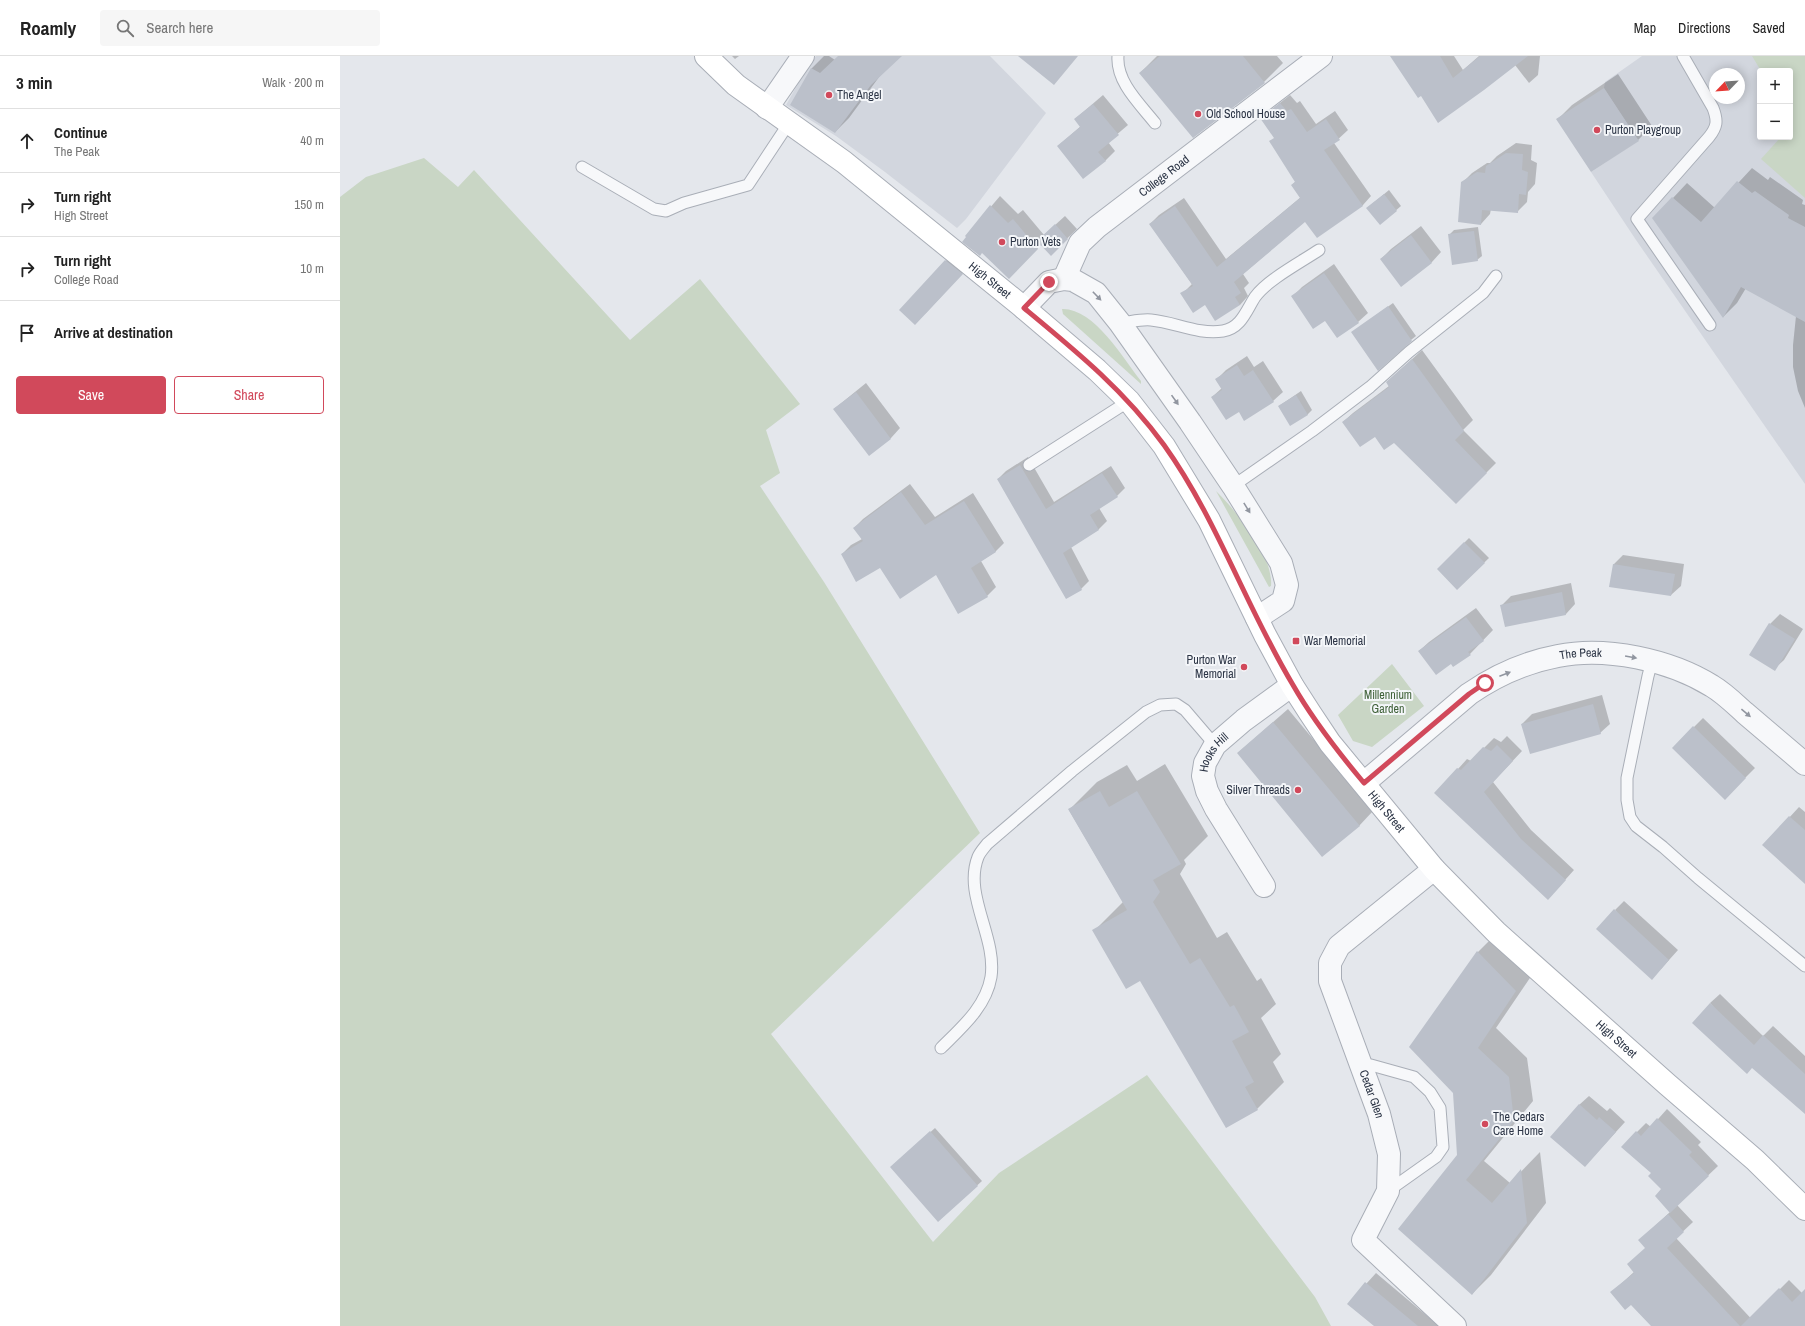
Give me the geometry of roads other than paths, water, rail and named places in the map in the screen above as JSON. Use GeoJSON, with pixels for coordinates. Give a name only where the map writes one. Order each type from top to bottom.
{"type":"FeatureCollection","features":[{"type":"Feature","properties":{"kind":"street","name":"High Street"},"geometry":{"type":"LineString","coordinates":[[706,56],[736,85],[844,162],[1024,308],[1092,365],[1129,401],[1164,446],[1180,470],[1209,520],[1292,685],[1330,743],[1434,869],[1496,932],[1755,1160],[1805,1209]]}},
{"type":"Feature","properties":{"kind":"street"},"geometry":{"type":"LineString","coordinates":[[767,108],[803,56]]}},
{"type":"Feature","properties":{"kind":"street","name":"College Road"},"geometry":{"type":"LineString","coordinates":[[1064,278],[1080,244],[1097,227],[1310,59]]}},
{"type":"Feature","properties":{"kind":"street"},"geometry":{"type":"LineString","coordinates":[[1024,308],[1049,282],[1064,278],[1073,280],[1096,293],[1120,323],[1233,486],[1281,563],[1287,585],[1283,601],[1257,618]]}},
{"type":"Feature","properties":{"kind":"street","name":"The Peak"},"geometry":{"type":"LineString","coordinates":[[1364,783],[1469,694],[1499,676],[1558,656],[1596,653],[1652,661],[1696,677],[1714,687],[1805,764]]}},
{"type":"Feature","properties":{"kind":"street","name":"Hooks Hill"},"geometry":{"type":"LineString","coordinates":[[1264,886],[1216,809],[1207,791],[1203,776],[1205,763],[1215,745],[1244,720],[1292,685]]}},
{"type":"Feature","properties":{"kind":"street","name":"Cedar Glen"},"geometry":{"type":"LineString","coordinates":[[1434,869],[1339,946],[1330,963],[1330,981],[1379,1114],[1389,1154],[1388,1191],[1363,1240],[1455,1326]]}},
{"type":"Feature","properties":{"kind":"lane"},"geometry":{"type":"LineString","coordinates":[[1118,56],[1117,67],[1122,77],[1155,123]]}},
{"type":"Feature","properties":{"kind":"lane"},"geometry":{"type":"LineString","coordinates":[[1684,56],[1713,108],[1717,125],[1637,219],[1710,325]]}},
{"type":"Feature","properties":{"kind":"lane"},"geometry":{"type":"LineString","coordinates":[[582,167],[654,209],[666,211],[684,203],[748,185],[789,123]]}},
{"type":"Feature","properties":{"kind":"lane"},"geometry":{"type":"LineString","coordinates":[[1120,323],[1151,320],[1208,331],[1223,331],[1239,324],[1255,297],[1266,286],[1319,250]]}},
{"type":"Feature","properties":{"kind":"lane"},"geometry":{"type":"LineString","coordinates":[[1233,486],[1312,431],[1370,387],[1410,352],[1483,293],[1496,276]]}},
{"type":"Feature","properties":{"kind":"lane"},"geometry":{"type":"LineString","coordinates":[[1029,465],[1129,401]]}},
{"type":"Feature","properties":{"kind":"lane"},"geometry":{"type":"LineString","coordinates":[[1652,661],[1627,778],[1627,800],[1630,817],[1636,826],[1805,966]]}},
{"type":"Feature","properties":{"kind":"lane"},"geometry":{"type":"LineString","coordinates":[[941,1048],[975,1013],[984,997],[991,978],[992,959],[979,909],[974,875],[979,856],[987,844],[1072,771],[1146,712],[1160,705],[1176,704],[1185,710],[1215,745]]}},
{"type":"Feature","properties":{"kind":"lane"},"geometry":{"type":"LineString","coordinates":[[1361,1065],[1371,1065],[1414,1077],[1430,1092],[1440,1108],[1443,1147],[1436,1157],[1388,1191]]}},
{"type":"Feature","properties":{"kind":"place","name":"The Angel"},"geometry":{"type":"Point","coordinates":[829,95]}},
{"type":"Feature","properties":{"kind":"place","name":"Old School House"},"geometry":{"type":"Point","coordinates":[1198,114]}},
{"type":"Feature","properties":{"kind":"place","name":"Purton Playgroup"},"geometry":{"type":"Point","coordinates":[1597,130]}},
{"type":"Feature","properties":{"kind":"place","name":"Purton Vets"},"geometry":{"type":"Point","coordinates":[1002,242]}},
{"type":"Feature","properties":{"kind":"place","name":"War Memorial"},"geometry":{"type":"Point","coordinates":[1296,641]}},
{"type":"Feature","properties":{"kind":"place","name":"Purton War Memorial"},"geometry":{"type":"Point","coordinates":[1244,667]}},
{"type":"Feature","properties":{"kind":"place","name":"Silver Threads"},"geometry":{"type":"Point","coordinates":[1298,790]}},
{"type":"Feature","properties":{"kind":"place","name":"The Cedars Care Home"},"geometry":{"type":"Point","coordinates":[1485,1124]}},
{"type":"Feature","properties":{"kind":"park label","name":"Millennium Garden"},"geometry":{"type":"Point","coordinates":[1388,702]}}]}
